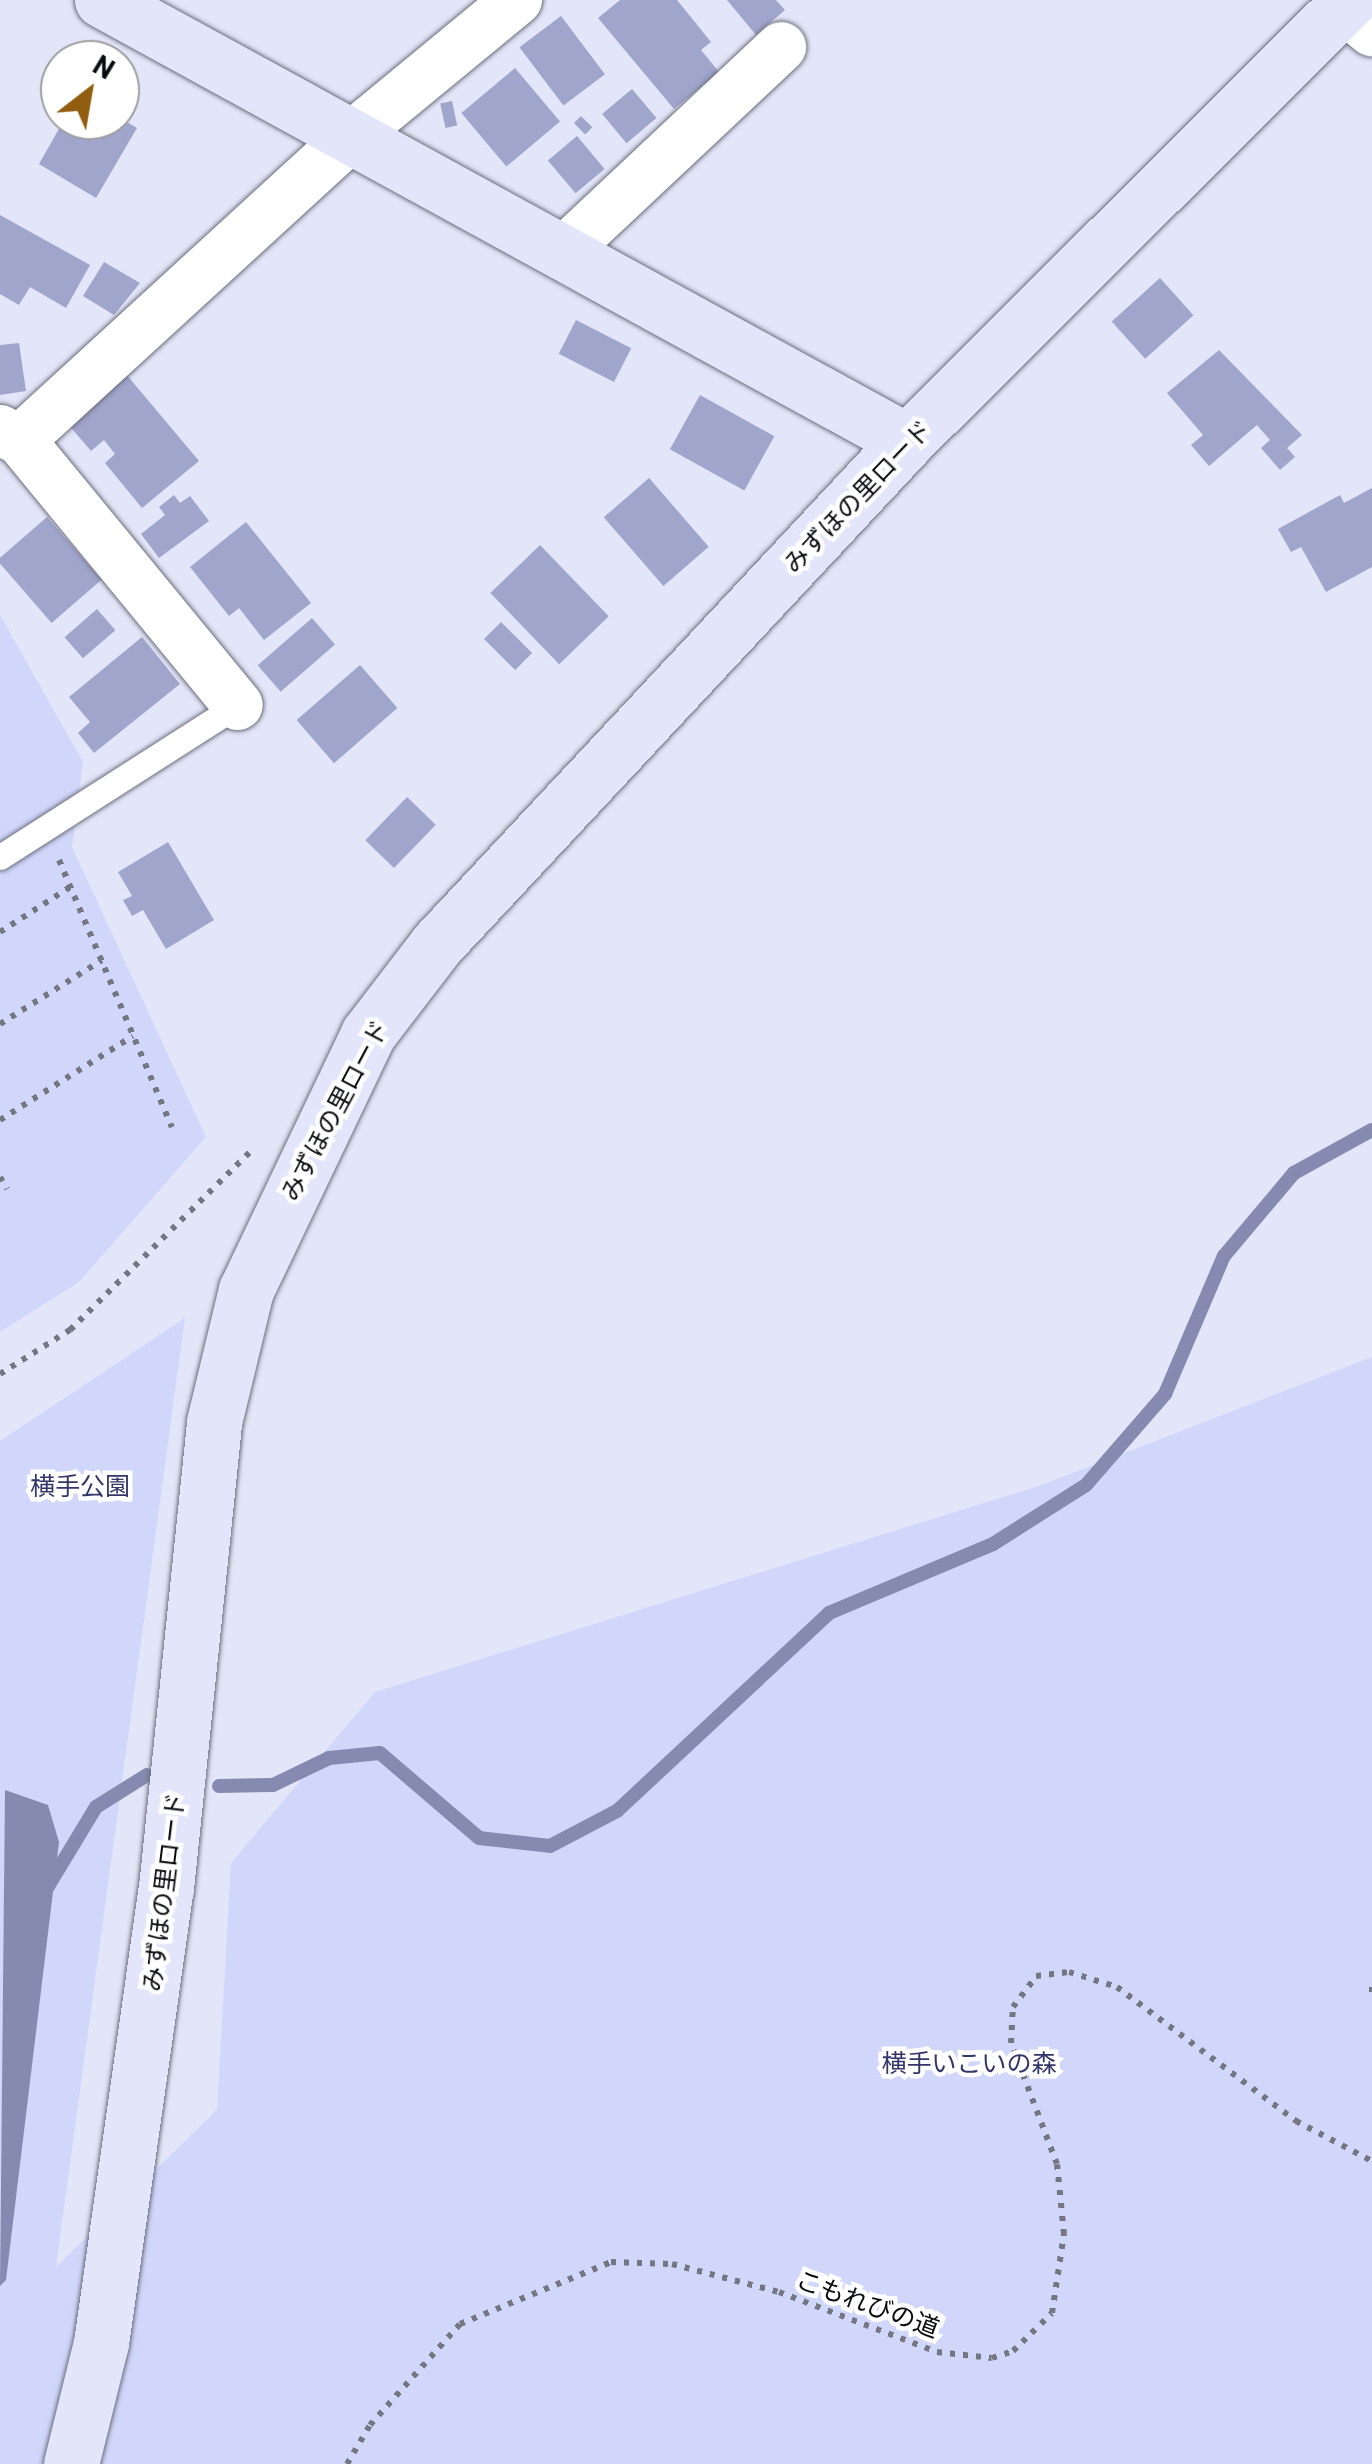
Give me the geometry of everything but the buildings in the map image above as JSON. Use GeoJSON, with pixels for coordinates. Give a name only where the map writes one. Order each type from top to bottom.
{"type":"FeatureCollection","features":[{"type":"Feature","properties":{"kind":"street"},"geometry":{"type":"LineString","coordinates":[[102,0],[908,441]]}},
{"type":"Feature","properties":{"kind":"street"},"geometry":{"type":"LineString","coordinates":[[238,705],[10,435],[352,136],[516,0]]}},
{"type":"Feature","properties":{"kind":"street","name":"みずほの里ロード"},"geometry":{"type":"LineString","coordinates":[[70,2464],[101,2343],[166,1888],[214,1422],[246,1290],[368,1034],[438,944],[908,441],[1355,13]]}},
{"type":"Feature","properties":{"kind":"street"},"geometry":{"type":"LineString","coordinates":[[564,251],[781,47]]}},
{"type":"Feature","properties":{"kind":"lane"},"geometry":{"type":"LineString","coordinates":[[0,857],[238,705]]}},
{"type":"Feature","properties":{"kind":"path"},"geometry":{"type":"LineString","coordinates":[[45,827],[172,1127]]}},
{"type":"Feature","properties":{"kind":"path"},"geometry":{"type":"LineString","coordinates":[[0,932],[70,887]]}},
{"type":"Feature","properties":{"kind":"path"},"geometry":{"type":"LineString","coordinates":[[0,1024],[102,960]]}},
{"type":"Feature","properties":{"kind":"path"},"geometry":{"type":"LineString","coordinates":[[0,1120],[133,1036]]}},
{"type":"Feature","properties":{"kind":"path"},"geometry":{"type":"LineString","coordinates":[[0,1374],[70,1330],[260,1142]]}},
{"type":"Feature","properties":{"kind":"path"},"geometry":{"type":"LineString","coordinates":[[0,1177],[7,1189]]}},
{"type":"Feature","properties":{"kind":"path","name":"こもれびの道"},"geometry":{"type":"LineString","coordinates":[[347,2464],[370,2425],[460,2324],[611,2262],[672,2264],[779,2292],[937,2352],[992,2358],[1013,2351],[1052,2313],[1064,2234],[1057,2164],[1011,2043],[1013,2007],[1036,1976],[1069,1972],[1116,1987],[1296,2121],[1372,2161]]}},
{"type":"Feature","properties":{"kind":"green space"},"geometry":{"type":"Polygon","coordinates":[[[0,615],[83,762],[72,847],[206,1137],[79,1282],[0,1332],[0,615]]]}},
{"type":"Feature","properties":{"kind":"green space","name":"横手いこいの森"},"geometry":{"type":"Polygon","coordinates":[[[185,1318],[56,2267],[217,2110],[231,1863],[375,1692],[1042,1485],[1372,1357],[1372,2464],[0,2464],[0,1441],[185,1318]]]}},
{"type":"Feature","properties":{"kind":"shaded area"},"geometry":{"type":"Polygon","coordinates":[[[5,1790],[48,1805],[59,1842],[6,2280],[0,2286],[5,1790]]]}},
{"type":"Feature","properties":{"kind":"waterway"},"geometry":{"type":"LineString","coordinates":[[219,1786],[273,1785],[329,1758],[380,1753],[479,1838],[550,1846],[617,1811],[829,1613],[993,1544],[1086,1485],[1165,1394],[1224,1256],[1294,1173],[1372,1130]]}},
{"type":"Feature","properties":{"kind":"waterway"},"geometry":{"type":"LineString","coordinates":[[47,1888],[96,1807],[147,1775]]}},
{"type":"Feature","properties":{"kind":"park label","name":"横手公園"},"geometry":{"type":"Point","coordinates":[80,1485]}}]}
